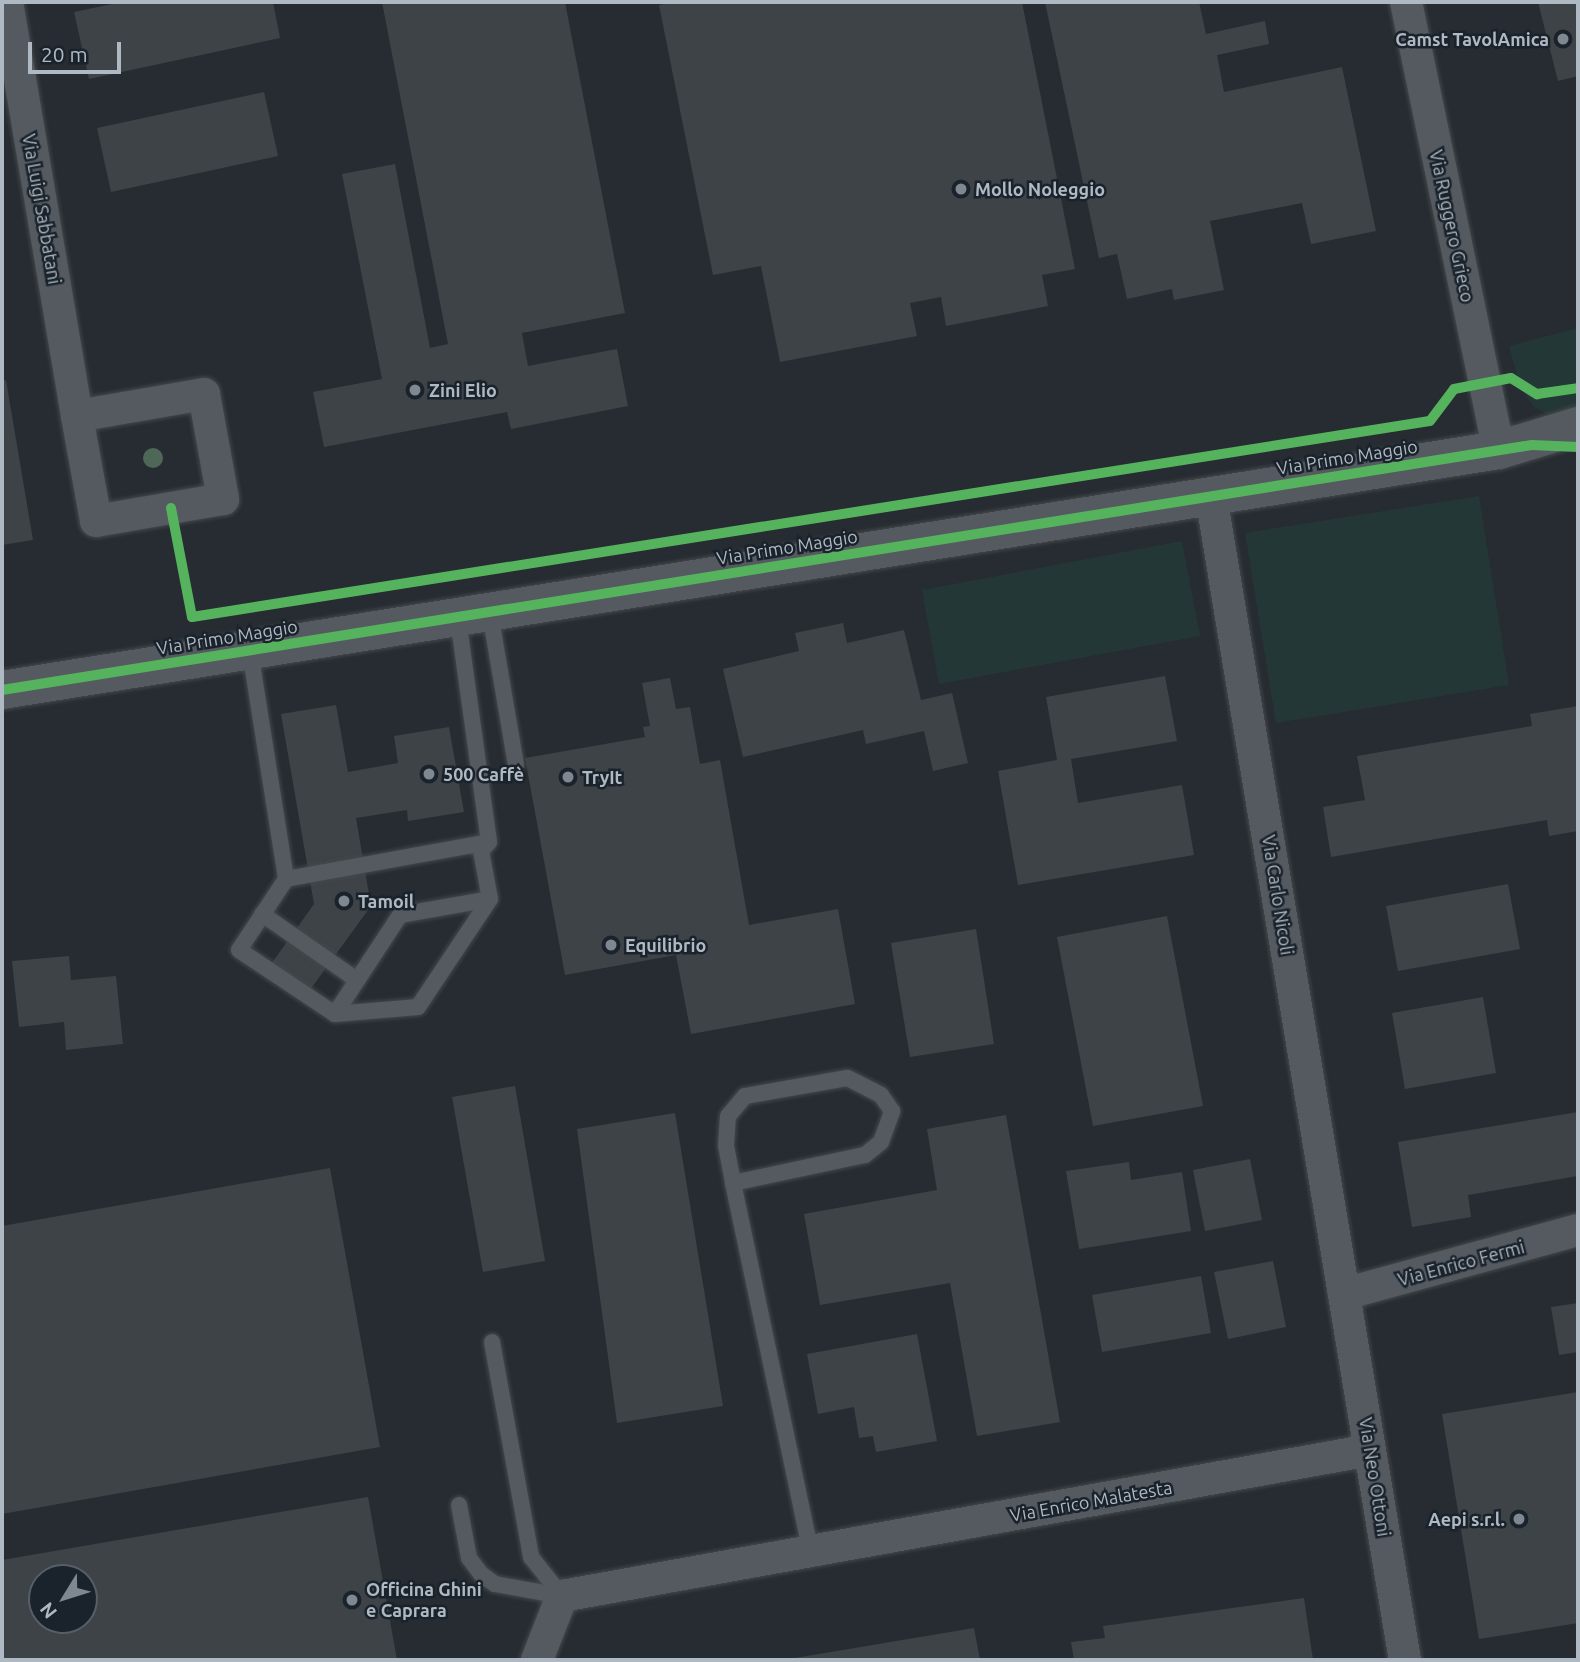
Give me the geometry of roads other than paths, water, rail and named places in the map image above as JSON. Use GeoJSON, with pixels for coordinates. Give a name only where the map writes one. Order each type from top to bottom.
{"type":"FeatureCollection","features":[{"type":"Feature","properties":{"kind":"street","name":"Via Luigi Sabbatani"},"geometry":{"type":"LineString","coordinates":[[7,2],[77,416],[96,521],[223,499],[204,394],[77,416]]}},
{"type":"Feature","properties":{"kind":"street","name":"Via Ruggero Grieco"},"geometry":{"type":"LineString","coordinates":[[1406,2],[1515,447]]}},
{"type":"Feature","properties":{"kind":"street","name":"Via Primo Maggio"},"geometry":{"type":"LineString","coordinates":[[1515,447],[1578,426]]}},
{"type":"Feature","properties":{"kind":"street","name":"Via Primo Maggio"},"geometry":{"type":"LineString","coordinates":[[2,690],[1515,447],[1578,447]]}},
{"type":"Feature","properties":{"kind":"street","name":"Via Carlo Nicoli"},"geometry":{"type":"LineString","coordinates":[[1211,496],[1344,1294]]}},
{"type":"Feature","properties":{"kind":"street","name":"Via Enrico Fermi"},"geometry":{"type":"LineString","coordinates":[[1344,1294],[1578,1230]]}},
{"type":"Feature","properties":{"kind":"street","name":"Via Neo Ottoni"},"geometry":{"type":"LineString","coordinates":[[1344,1294],[1405,1660]]}},
{"type":"Feature","properties":{"kind":"street","name":"Via Enrico Malatesta"},"geometry":{"type":"LineString","coordinates":[[562,1596],[1370,1450]]}},
{"type":"Feature","properties":{"kind":"street"},"geometry":{"type":"LineString","coordinates":[[537,1660],[562,1596]]}},
{"type":"Feature","properties":{"kind":"lane"},"geometry":{"type":"LineString","coordinates":[[474,615],[516,765]]}},
{"type":"Feature","properties":{"kind":"lane"},"geometry":{"type":"LineString","coordinates":[[250,651],[285,878],[239,950],[335,1014],[418,1007],[490,899],[481,850],[489,842],[474,615]]}},
{"type":"Feature","properties":{"kind":"lane"},"geometry":{"type":"LineString","coordinates":[[285,878],[489,842]]}},
{"type":"Feature","properties":{"kind":"lane"},"geometry":{"type":"LineString","coordinates":[[335,1014],[400,915],[490,899]]}},
{"type":"Feature","properties":{"kind":"lane"},"geometry":{"type":"LineString","coordinates":[[262,914],[358,980]]}},
{"type":"Feature","properties":{"kind":"lane"},"geometry":{"type":"LineString","coordinates":[[733,1183],[864,1155],[881,1142],[892,1111],[874,1090],[847,1077],[745,1096],[728,1116],[733,1183],[811,1553]]}},
{"type":"Feature","properties":{"kind":"lane"},"geometry":{"type":"LineString","coordinates":[[492,1342],[531,1557],[562,1596]]}},
{"type":"Feature","properties":{"kind":"lane"},"geometry":{"type":"LineString","coordinates":[[459,1505],[469,1558],[481,1574],[495,1584],[562,1596]]}},
{"type":"Feature","properties":{"kind":"place","name":"Camst TavolAmica"},"geometry":{"type":"Point","coordinates":[1563,39]}},
{"type":"Feature","properties":{"kind":"place","name":"Mollo Noleggio"},"geometry":{"type":"Point","coordinates":[961,189]}},
{"type":"Feature","properties":{"kind":"place","name":"Zini Elio"},"geometry":{"type":"Point","coordinates":[415,390]}},
{"type":"Feature","properties":{"kind":"place","name":"500 Caffè"},"geometry":{"type":"Point","coordinates":[429,774]}},
{"type":"Feature","properties":{"kind":"place","name":"TryIt"},"geometry":{"type":"Point","coordinates":[568,777]}},
{"type":"Feature","properties":{"kind":"place","name":"Tamoil"},"geometry":{"type":"Point","coordinates":[344,901]}},
{"type":"Feature","properties":{"kind":"place","name":"Equilibrio"},"geometry":{"type":"Point","coordinates":[611,945]}},
{"type":"Feature","properties":{"kind":"place","name":"Aepi s.r.l."},"geometry":{"type":"Point","coordinates":[1519,1519]}},
{"type":"Feature","properties":{"kind":"place","name":"Officina Ghini e Caprara"},"geometry":{"type":"Point","coordinates":[352,1600]}}]}
